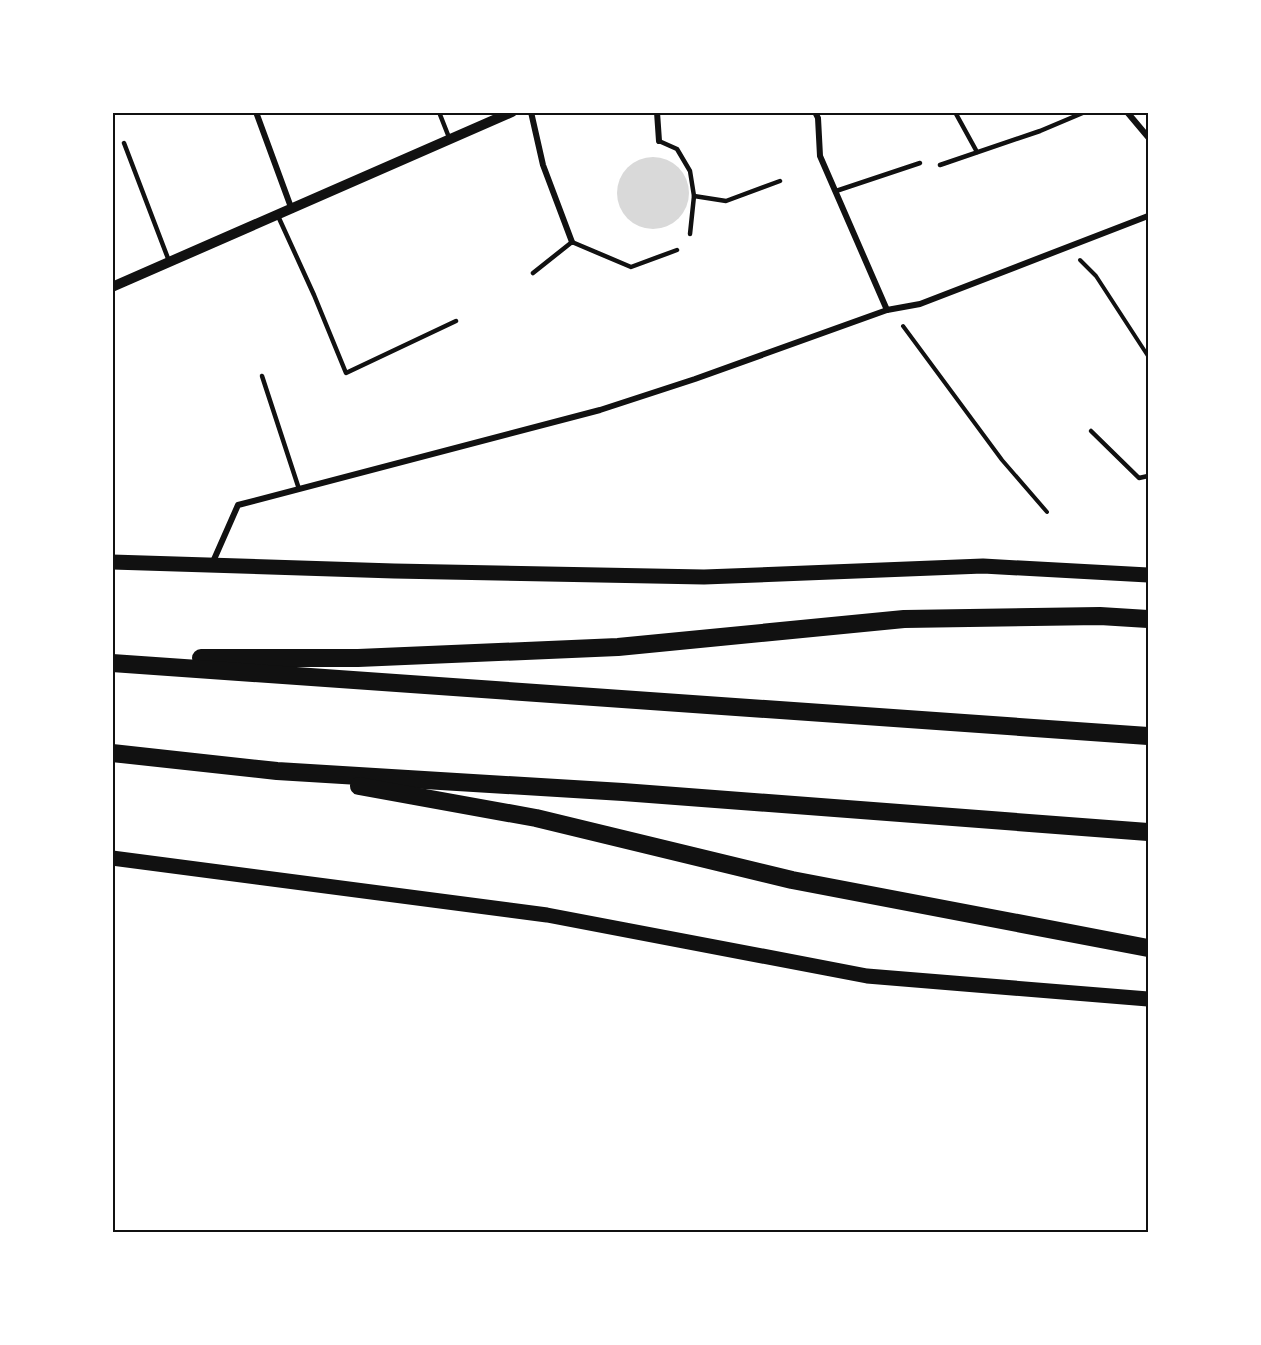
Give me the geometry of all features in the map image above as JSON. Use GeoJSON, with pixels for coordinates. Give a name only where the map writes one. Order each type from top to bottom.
{"type":"FeatureCollection","features":[{"type":"Feature","properties":{"kind":"highway"},"geometry":{"type":"LineString","coordinates":[[112,658],[358,658],[618,647],[904,619],[1100,616],[1149,618]]}},
{"type":"Feature","properties":{"kind":"highway"},"geometry":{"type":"LineString","coordinates":[[112,663],[1149,736]]}},
{"type":"Feature","properties":{"kind":"highway"},"geometry":{"type":"LineString","coordinates":[[112,753],[278,771],[623,792],[1149,832]]}},
{"type":"Feature","properties":{"kind":"highway"},"geometry":{"type":"LineString","coordinates":[[278,771],[536,818],[792,880],[1149,948]]}},
{"type":"Feature","properties":{"kind":"main road"},"geometry":{"type":"LineString","coordinates":[[113,560],[393,571],[704,577],[983,566],[1149,575]]}},
{"type":"Feature","properties":{"kind":"main road"},"geometry":{"type":"LineString","coordinates":[[112,858],[547,915],[867,976],[1149,999]]}},
{"type":"Feature","properties":{"kind":"street"},"geometry":{"type":"LineString","coordinates":[[256,112],[292,210]]}},
{"type":"Feature","properties":{"kind":"street"},"geometry":{"type":"LineString","coordinates":[[112,287],[512,112]]}},
{"type":"Feature","properties":{"kind":"street"},"geometry":{"type":"LineString","coordinates":[[531,112],[543,165],[572,242]]}},
{"type":"Feature","properties":{"kind":"street"},"geometry":{"type":"LineString","coordinates":[[657,112],[659,141]]}},
{"type":"Feature","properties":{"kind":"street"},"geometry":{"type":"LineString","coordinates":[[815,112],[818,118],[820,156],[887,310]]}},
{"type":"Feature","properties":{"kind":"street"},"geometry":{"type":"LineString","coordinates":[[1127,112],[1149,137]]}},
{"type":"Feature","properties":{"kind":"street"},"geometry":{"type":"LineString","coordinates":[[212,565],[238,505],[600,410],[695,379],[887,310],[920,304],[1149,216]]}},
{"type":"Feature","properties":{"kind":"lane"},"geometry":{"type":"LineString","coordinates":[[439,112],[450,140]]}},
{"type":"Feature","properties":{"kind":"lane"},"geometry":{"type":"LineString","coordinates":[[955,112],[977,153]]}},
{"type":"Feature","properties":{"kind":"lane"},"geometry":{"type":"LineString","coordinates":[[940,165],[1040,131],[1085,112]]}},
{"type":"Feature","properties":{"kind":"lane"},"geometry":{"type":"LineString","coordinates":[[659,141],[677,149],[690,171],[694,196],[690,234]]}},
{"type":"Feature","properties":{"kind":"lane"},"geometry":{"type":"LineString","coordinates":[[124,143],[169,261]]}},
{"type":"Feature","properties":{"kind":"lane"},"geometry":{"type":"LineString","coordinates":[[836,191],[920,163]]}},
{"type":"Feature","properties":{"kind":"lane"},"geometry":{"type":"LineString","coordinates":[[694,196],[726,201],[780,181]]}},
{"type":"Feature","properties":{"kind":"lane"},"geometry":{"type":"LineString","coordinates":[[278,216],[346,373],[456,321]]}},
{"type":"Feature","properties":{"kind":"lane"},"geometry":{"type":"LineString","coordinates":[[533,273],[572,242],[631,267],[677,250]]}},
{"type":"Feature","properties":{"kind":"lane"},"geometry":{"type":"LineString","coordinates":[[262,376],[299,489]]}},
{"type":"Feature","properties":{"kind":"lane"},"geometry":{"type":"LineString","coordinates":[[1091,431],[1139,478],[1149,476]]}},
{"type":"Feature","properties":{"kind":"path"},"geometry":{"type":"LineString","coordinates":[[1067,247],[1096,276],[1149,356]]}},
{"type":"Feature","properties":{"kind":"path"},"geometry":{"type":"LineString","coordinates":[[900,308],[902,324],[1002,460],[1047,512]]}},
{"type":"Feature","properties":{"kind":"shaded area"},"geometry":{"type":"Polygon","coordinates":[[[646,157],[660,157],[679,167],[689,186],[689,200],[679,219],[660,229],[646,229],[627,219],[617,200],[617,186],[627,167],[646,157]]]}}]}
